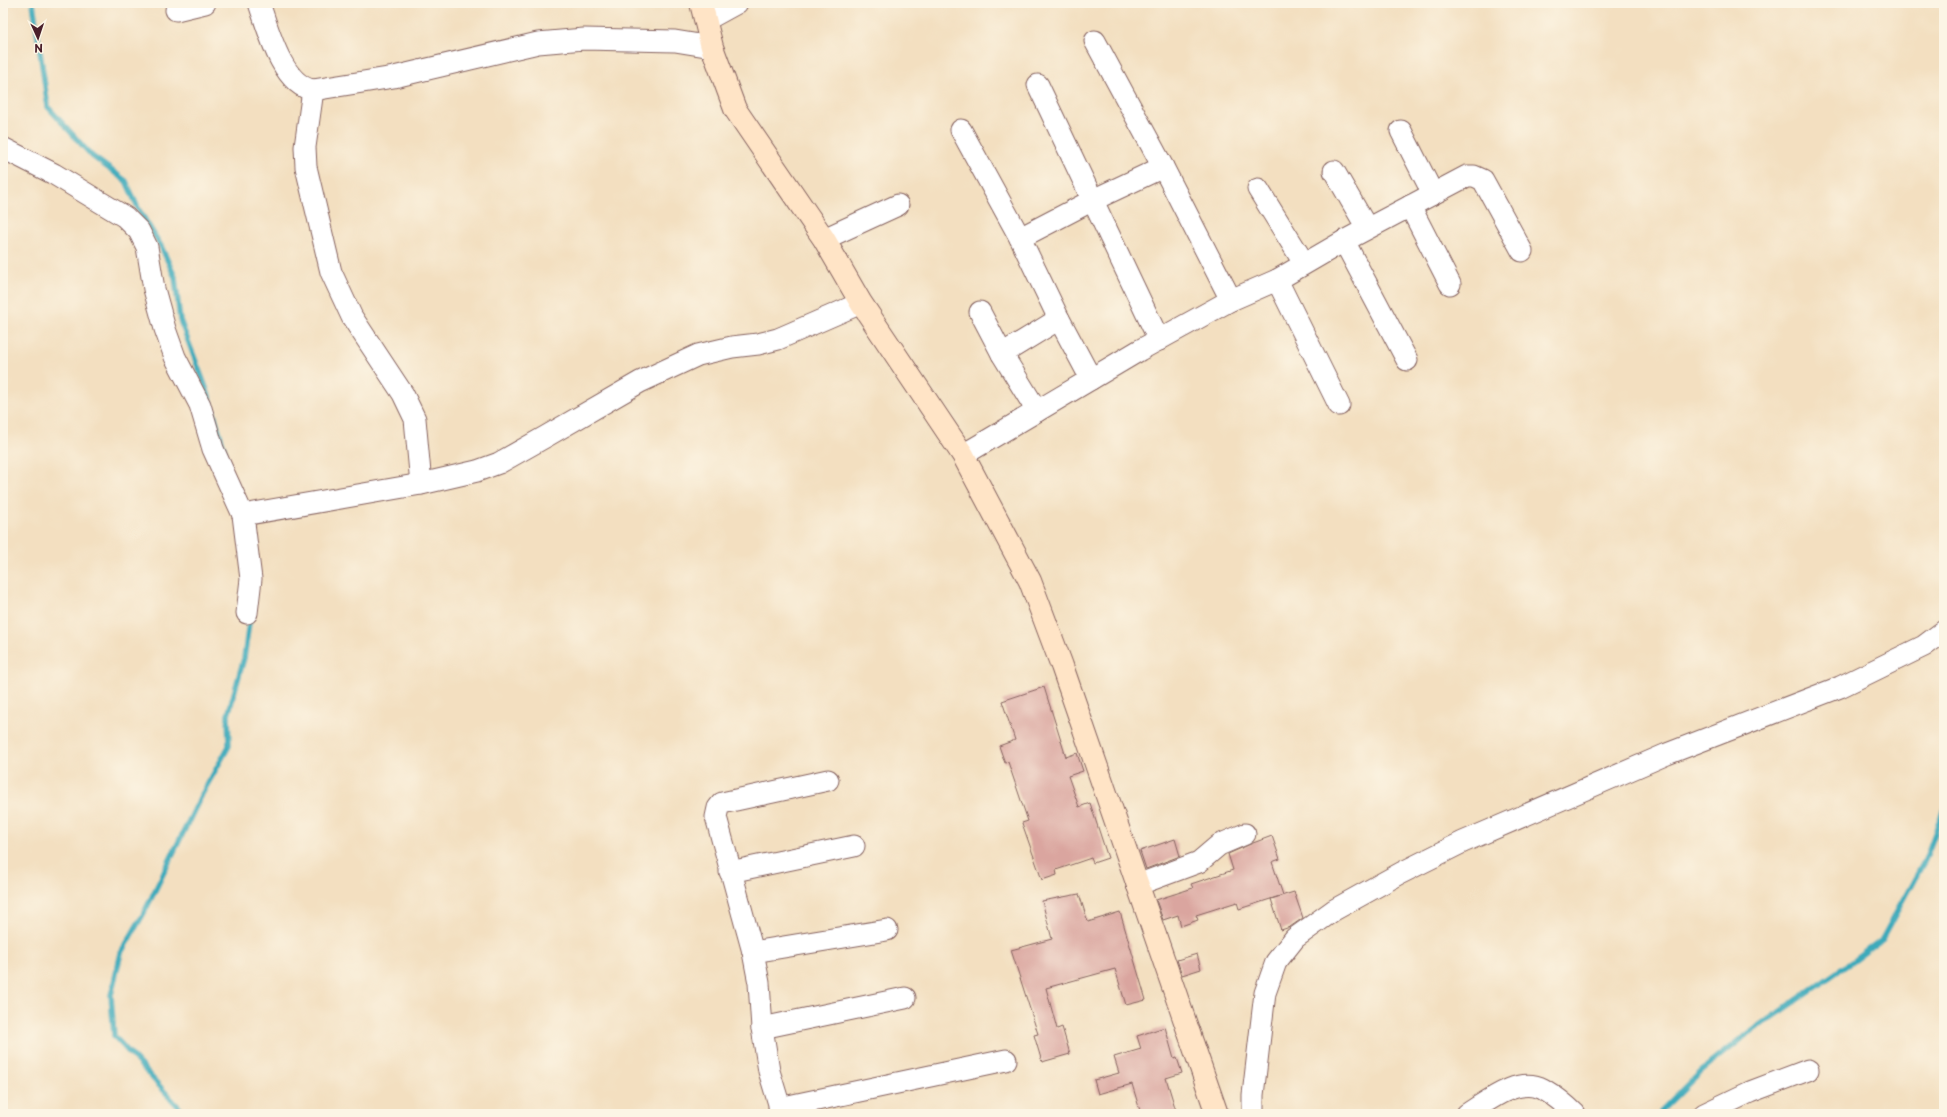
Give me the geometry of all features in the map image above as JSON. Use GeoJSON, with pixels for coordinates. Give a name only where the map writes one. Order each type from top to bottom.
{"type":"FeatureCollection","features":[{"type":"Feature","properties":{"kind":"street"},"geometry":{"type":"LineString","coordinates":[[176,10],[205,3]]}},
{"type":"Feature","properties":{"kind":"street"},"geometry":{"type":"LineString","coordinates":[[260,3],[278,54],[288,71],[298,84],[313,90],[394,77],[538,43],[584,39],[675,41],[712,47]]}},
{"type":"Feature","properties":{"kind":"street"},"geometry":{"type":"LineString","coordinates":[[736,3],[703,11],[712,47],[735,109],[824,239],[861,304],[963,455],[1030,581],[1062,666],[1217,1114]]}},
{"type":"Feature","properties":{"kind":"street"},"geometry":{"type":"LineString","coordinates":[[1095,41],[1163,167],[1231,300]]}},
{"type":"Feature","properties":{"kind":"street"},"geometry":{"type":"LineString","coordinates":[[1038,85],[1159,340]]}},
{"type":"Feature","properties":{"kind":"street"},"geometry":{"type":"LineString","coordinates":[[313,90],[305,147],[306,167],[331,272],[352,317],[403,394],[415,419],[421,484]]}},
{"type":"Feature","properties":{"kind":"street"},"geometry":{"type":"LineString","coordinates":[[961,130],[1020,238],[1059,319],[1091,379]]}},
{"type":"Feature","properties":{"kind":"street"},"geometry":{"type":"LineString","coordinates":[[1401,131],[1432,194]]}},
{"type":"Feature","properties":{"kind":"street"},"geometry":{"type":"LineString","coordinates":[[3,148],[54,174],[125,217],[139,231],[147,247],[154,289],[168,336],[200,405],[213,449],[243,515],[250,559],[251,579],[247,613]]}},
{"type":"Feature","properties":{"kind":"street"},"geometry":{"type":"LineString","coordinates":[[1020,238],[1093,200],[1163,167]]}},
{"type":"Feature","properties":{"kind":"street"},"geometry":{"type":"LineString","coordinates":[[1334,171],[1367,228]]}},
{"type":"Feature","properties":{"kind":"street"},"geometry":{"type":"LineString","coordinates":[[963,455],[1091,379],[1231,300],[1277,280],[1304,263],[1367,228],[1467,176],[1474,176],[1483,180],[1522,251]]}},
{"type":"Feature","properties":{"kind":"street"},"geometry":{"type":"LineString","coordinates":[[1258,189],[1304,263]]}},
{"type":"Feature","properties":{"kind":"street"},"geometry":{"type":"LineString","coordinates":[[824,239],[898,205]]}},
{"type":"Feature","properties":{"kind":"street"},"geometry":{"type":"LineString","coordinates":[[1410,206],[1450,284]]}},
{"type":"Feature","properties":{"kind":"street"},"geometry":{"type":"LineString","coordinates":[[1344,241],[1407,360]]}},
{"type":"Feature","properties":{"kind":"street"},"geometry":{"type":"LineString","coordinates":[[1277,280],[1339,405]]}},
{"type":"Feature","properties":{"kind":"street"},"geometry":{"type":"LineString","coordinates":[[243,515],[421,484],[477,471],[499,463],[640,382],[698,355],[778,339],[861,304]]}},
{"type":"Feature","properties":{"kind":"street"},"geometry":{"type":"LineString","coordinates":[[980,312],[1002,354],[1037,411]]}},
{"type":"Feature","properties":{"kind":"street"},"geometry":{"type":"LineString","coordinates":[[1002,354],[1059,319]]}},
{"type":"Feature","properties":{"kind":"street"},"geometry":{"type":"LineString","coordinates":[[1253,1114],[1253,1096],[1265,993],[1276,962],[1295,938],[1348,903],[1401,872],[1463,842],[1667,754],[1840,687],[1924,646],[1944,632]]}},
{"type":"Feature","properties":{"kind":"street"},"geometry":{"type":"LineString","coordinates":[[828,780],[722,803],[718,808],[716,816],[753,952],[759,983],[762,1028],[769,1072],[781,1111],[1006,1060]]}},
{"type":"Feature","properties":{"kind":"street"},"geometry":{"type":"LineString","coordinates":[[1137,885],[1199,862],[1219,845],[1245,834]]}},
{"type":"Feature","properties":{"kind":"street"},"geometry":{"type":"LineString","coordinates":[[730,872],[854,846]]}},
{"type":"Feature","properties":{"kind":"street"},"geometry":{"type":"LineString","coordinates":[[753,952],[887,930]]}},
{"type":"Feature","properties":{"kind":"street"},"geometry":{"type":"LineString","coordinates":[[762,1028],[905,998]]}},
{"type":"Feature","properties":{"kind":"street"},"geometry":{"type":"LineString","coordinates":[[1704,1114],[1750,1092],[1808,1070]]}},
{"type":"Feature","properties":{"kind":"street"},"geometry":{"type":"LineString","coordinates":[[1467,1114],[1512,1088],[1523,1086],[1543,1089],[1575,1114]]}},
{"type":"Feature","properties":{"kind":"building"},"geometry":{"type":"Polygon","coordinates":[[[1044,687],[1066,757],[1077,753],[1083,771],[1068,776],[1079,807],[1090,803],[1108,858],[1093,863],[1091,858],[1056,870],[1057,875],[1042,880],[1022,823],[1028,821],[1008,762],[1005,763],[999,746],[1015,740],[1002,701],[1044,687]]]}},
{"type":"Feature","properties":{"kind":"building"},"geometry":{"type":"Polygon","coordinates":[[[1272,836],[1280,859],[1272,862],[1283,895],[1239,909],[1237,902],[1196,915],[1198,920],[1181,926],[1178,915],[1163,920],[1156,900],[1193,888],[1191,884],[1233,870],[1228,854],[1272,836]]]}},
{"type":"Feature","properties":{"kind":"building"},"geometry":{"type":"Polygon","coordinates":[[[1175,839],[1180,856],[1146,869],[1140,851],[1175,839]]]}},
{"type":"Feature","properties":{"kind":"building"},"geometry":{"type":"Polygon","coordinates":[[[1294,892],[1303,918],[1290,927],[1281,930],[1271,899],[1294,892]]]}},
{"type":"Feature","properties":{"kind":"building"},"geometry":{"type":"Polygon","coordinates":[[[1079,894],[1088,922],[1120,912],[1146,1000],[1126,1005],[1115,969],[1046,988],[1057,1029],[1062,1027],[1070,1054],[1042,1062],[1034,1035],[1038,1034],[1011,950],[1052,939],[1042,901],[1079,894]]]}},
{"type":"Feature","properties":{"kind":"building"},"geometry":{"type":"Polygon","coordinates":[[[1197,954],[1201,969],[1182,975],[1177,960],[1197,954]]]}},
{"type":"Feature","properties":{"kind":"building"},"geometry":{"type":"Polygon","coordinates":[[[1165,1027],[1174,1059],[1177,1058],[1182,1073],[1166,1078],[1177,1114],[1141,1114],[1132,1084],[1098,1094],[1094,1080],[1119,1073],[1114,1057],[1141,1049],[1137,1036],[1165,1027]]]}},
{"type":"Feature","properties":{"kind":"waterway"},"geometry":{"type":"LineString","coordinates":[[33,3],[48,107],[92,156],[126,181],[139,210],[161,246],[175,277],[180,320],[208,393],[225,452]]}},
{"type":"Feature","properties":{"kind":"waterway"},"geometry":{"type":"LineString","coordinates":[[185,1114],[114,1036],[111,995],[121,953],[144,913],[201,796],[229,746],[228,715],[244,658],[250,616]]}},
{"type":"Feature","properties":{"kind":"waterway"},"geometry":{"type":"LineString","coordinates":[[1661,1114],[1661,1111],[1701,1071],[1739,1040],[1853,961],[1882,939],[1925,860],[1944,809]]}}]}
